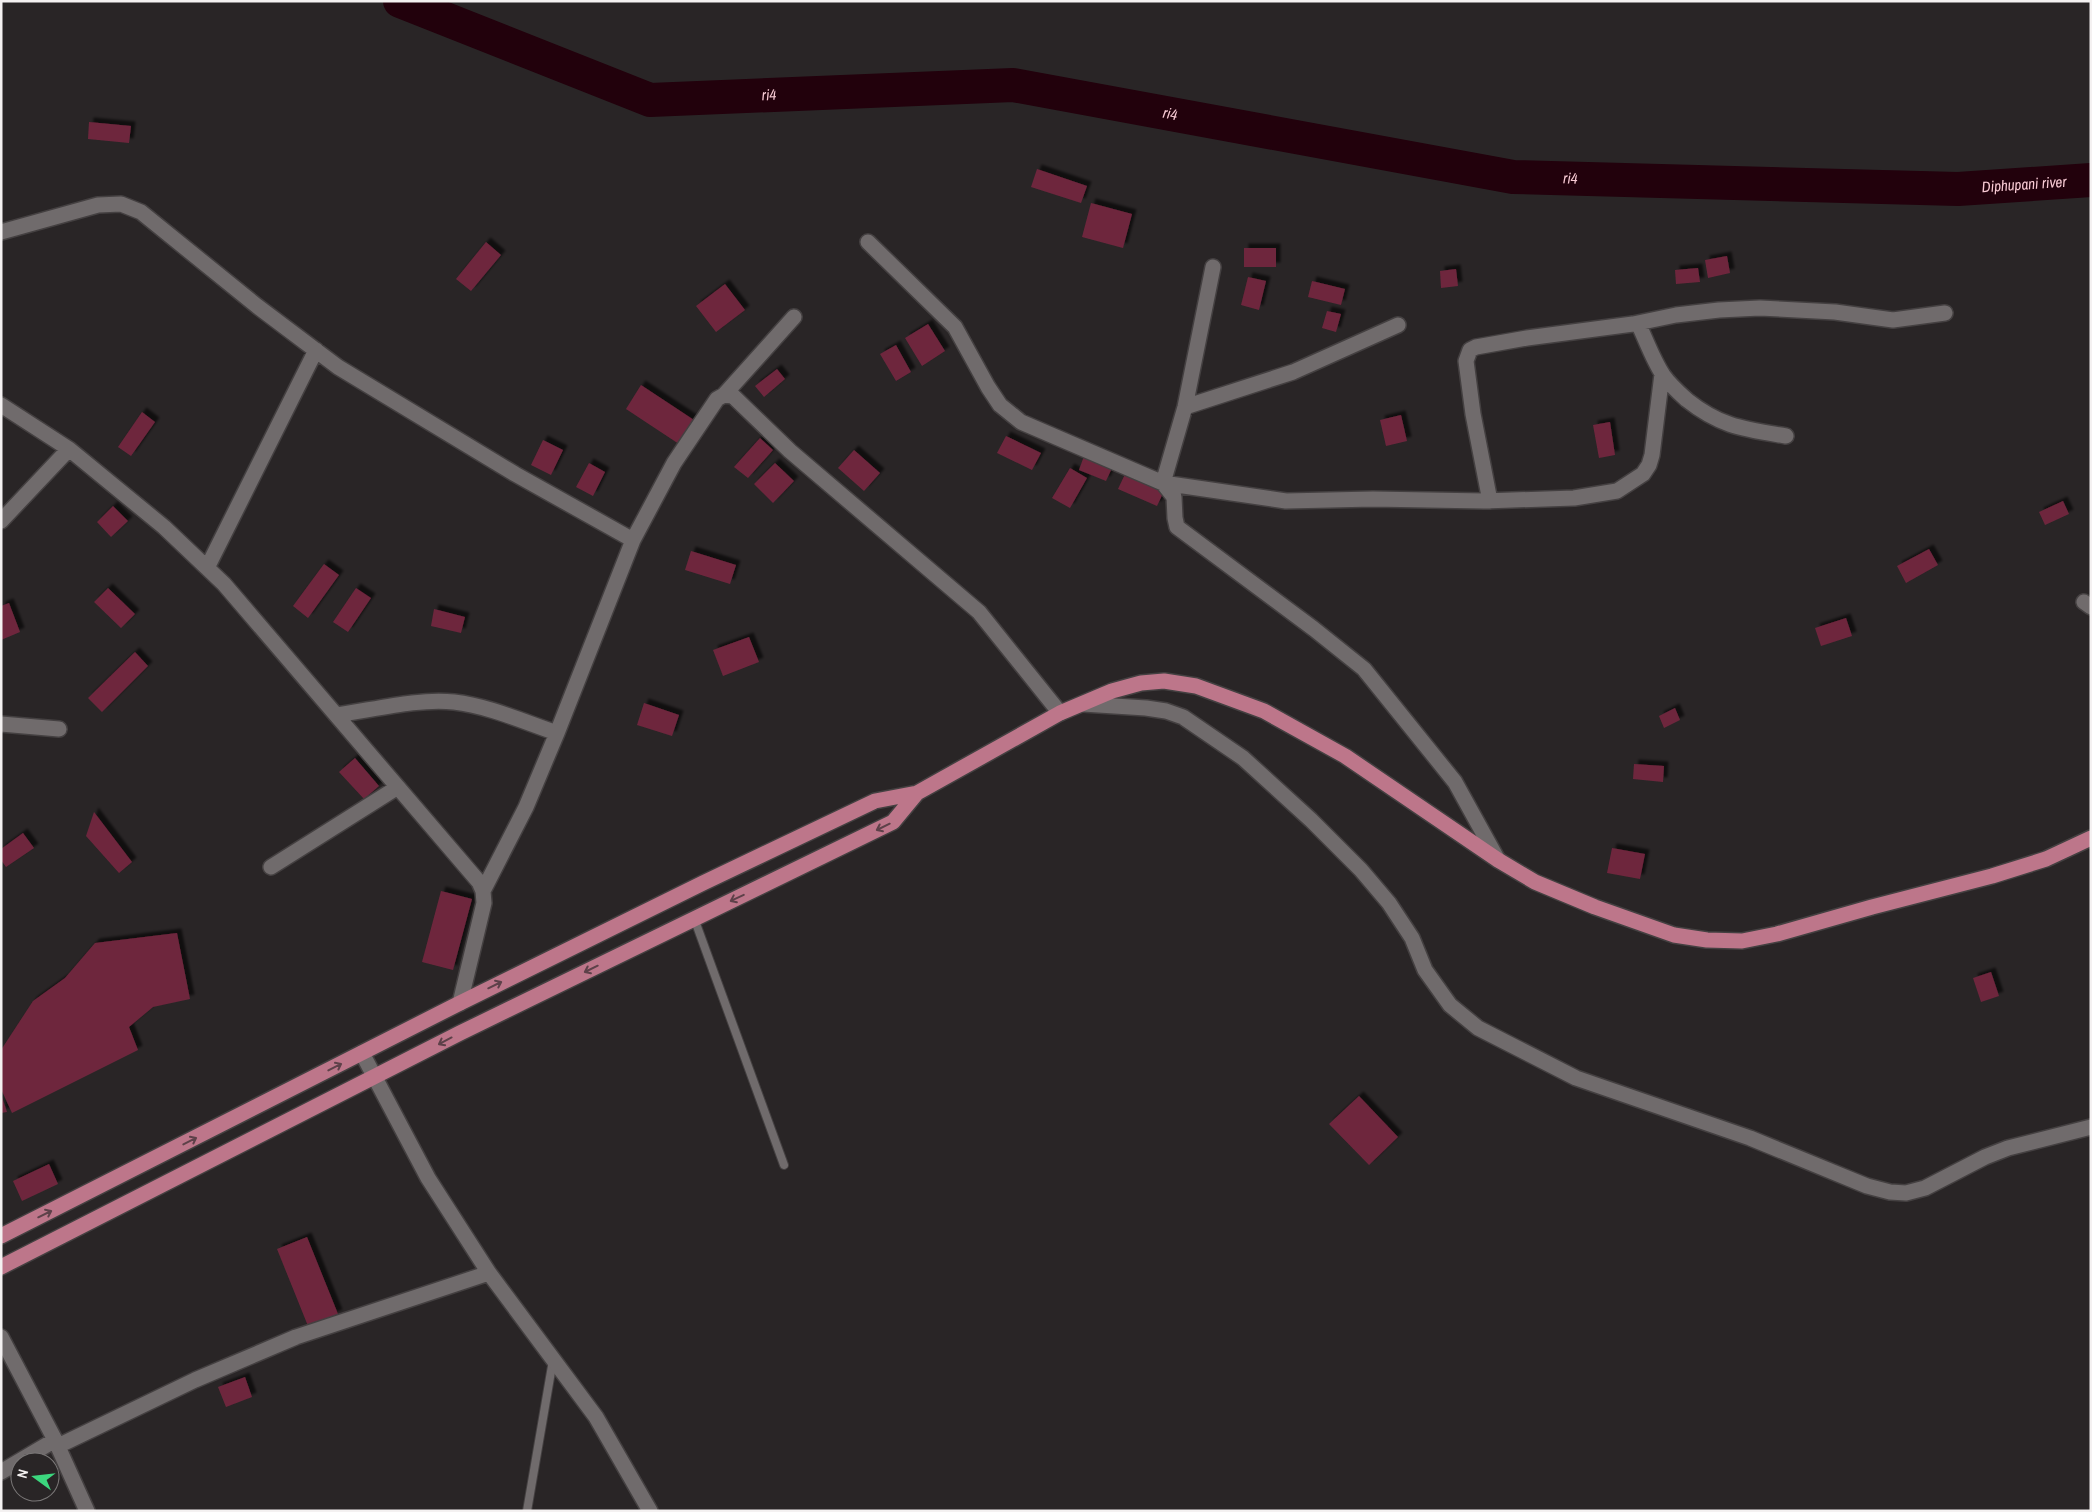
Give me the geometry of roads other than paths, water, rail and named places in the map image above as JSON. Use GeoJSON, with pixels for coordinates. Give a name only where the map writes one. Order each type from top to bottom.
{"type":"FeatureCollection","features":[{"type":"Feature","properties":{"kind":"main road"},"geometry":{"type":"LineString","coordinates":[[1,1236],[460,1003],[703,883],[875,802],[917,793],[1060,713],[1112,691],[1141,683],[1164,680],[1196,686],[1228,696],[1264,711],[1345,756],[1498,860],[1535,882],[1640,925],[1674,935],[1707,940],[1742,941],[1776,934],[1872,906],[1992,876],[2046,860],[2091,838]]}},
{"type":"Feature","properties":{"kind":"main road"},"geometry":{"type":"LineString","coordinates":[[1,1267],[460,1033],[893,822],[917,793]]}},
{"type":"Feature","properties":{"kind":"street"},"geometry":{"type":"LineString","coordinates":[[1,232],[98,205],[121,204],[142,212],[257,306],[338,366],[506,469],[633,540]]}},
{"type":"Feature","properties":{"kind":"street"},"geometry":{"type":"LineString","coordinates":[[868,242],[955,327],[988,387],[1000,404],[1021,422],[1163,483],[1286,501],[1373,499],[1490,501],[1599,495],[1617,492],[1643,474],[1649,465],[1652,455],[1662,374]]}},
{"type":"Feature","properties":{"kind":"street"},"geometry":{"type":"LineString","coordinates":[[1163,483],[1185,407],[1213,268]]}},
{"type":"Feature","properties":{"kind":"street"},"geometry":{"type":"LineString","coordinates":[[1490,501],[1467,370],[1466,361],[1470,350],[1528,338],[1719,310],[1760,308],[1835,312],[1893,320],[1945,313]]}},
{"type":"Feature","properties":{"kind":"street"},"geometry":{"type":"LineString","coordinates":[[483,891],[526,807],[557,734],[633,540],[674,463],[717,399],[724,394],[794,316]]}},
{"type":"Feature","properties":{"kind":"street"},"geometry":{"type":"LineString","coordinates":[[1638,323],[1662,374],[1674,389],[1706,414],[1720,422],[1738,428],[1786,436]]}},
{"type":"Feature","properties":{"kind":"street"},"geometry":{"type":"LineString","coordinates":[[1185,407],[1293,372],[1398,325]]}},
{"type":"Feature","properties":{"kind":"street"},"geometry":{"type":"LineString","coordinates":[[207,568],[316,350]]}},
{"type":"Feature","properties":{"kind":"street"},"geometry":{"type":"LineString","coordinates":[[724,394],[732,396],[790,451],[980,612],[1060,713]]}},
{"type":"Feature","properties":{"kind":"street"},"geometry":{"type":"LineString","coordinates":[[1,405],[69,449],[164,527],[224,584],[479,882],[483,891],[484,903],[460,1003]]}},
{"type":"Feature","properties":{"kind":"street"},"geometry":{"type":"LineString","coordinates":[[1,521],[69,449]]}},
{"type":"Feature","properties":{"kind":"street"},"geometry":{"type":"LineString","coordinates":[[1163,483],[1174,497],[1177,527],[1314,629],[1364,669],[1455,782],[1498,860]]}},
{"type":"Feature","properties":{"kind":"street"},"geometry":{"type":"LineString","coordinates":[[336,715],[412,704],[454,702],[480,707],[557,734]]}},
{"type":"Feature","properties":{"kind":"street"},"geometry":{"type":"LineString","coordinates":[[1082,704],[1166,711],[1183,717],[1243,758],[1324,833],[1361,870],[1383,896],[1412,938],[1425,970],[1450,1005],[1478,1028],[1576,1078],[1750,1138],[1866,1186],[1890,1192],[1906,1192],[1925,1188],[2008,1148],[2091,1127]]}},
{"type":"Feature","properties":{"kind":"street"},"geometry":{"type":"LineString","coordinates":[[1,724],[59,729]]}},
{"type":"Feature","properties":{"kind":"street"},"geometry":{"type":"LineString","coordinates":[[270,867],[398,787]]}},
{"type":"Feature","properties":{"kind":"street"},"geometry":{"type":"LineString","coordinates":[[362,1053],[428,1178],[489,1273],[596,1417],[650,1511]]}},
{"type":"Feature","properties":{"kind":"street"},"geometry":{"type":"LineString","coordinates":[[1,1472],[56,1443],[296,1337],[489,1273]]}},
{"type":"Feature","properties":{"kind":"street"},"geometry":{"type":"LineString","coordinates":[[1,1337],[56,1443],[87,1511]]}},
{"type":"Feature","properties":{"kind":"lane"},"geometry":{"type":"LineString","coordinates":[[694,918],[784,1165]]}},
{"type":"Feature","properties":{"kind":"lane"},"geometry":{"type":"LineString","coordinates":[[527,1511],[553,1360]]}},
{"type":"Feature","properties":{"kind":"waterway","name":"ri4"},"geometry":{"type":"LineString","coordinates":[[400,1],[650,100],[1013,85],[1513,177],[1958,189],[2091,180]]}},
{"type":"Feature","properties":{"kind":"water label","name":"Diphupani river"},"geometry":{"type":"Point","coordinates":[2025,184]}}]}
